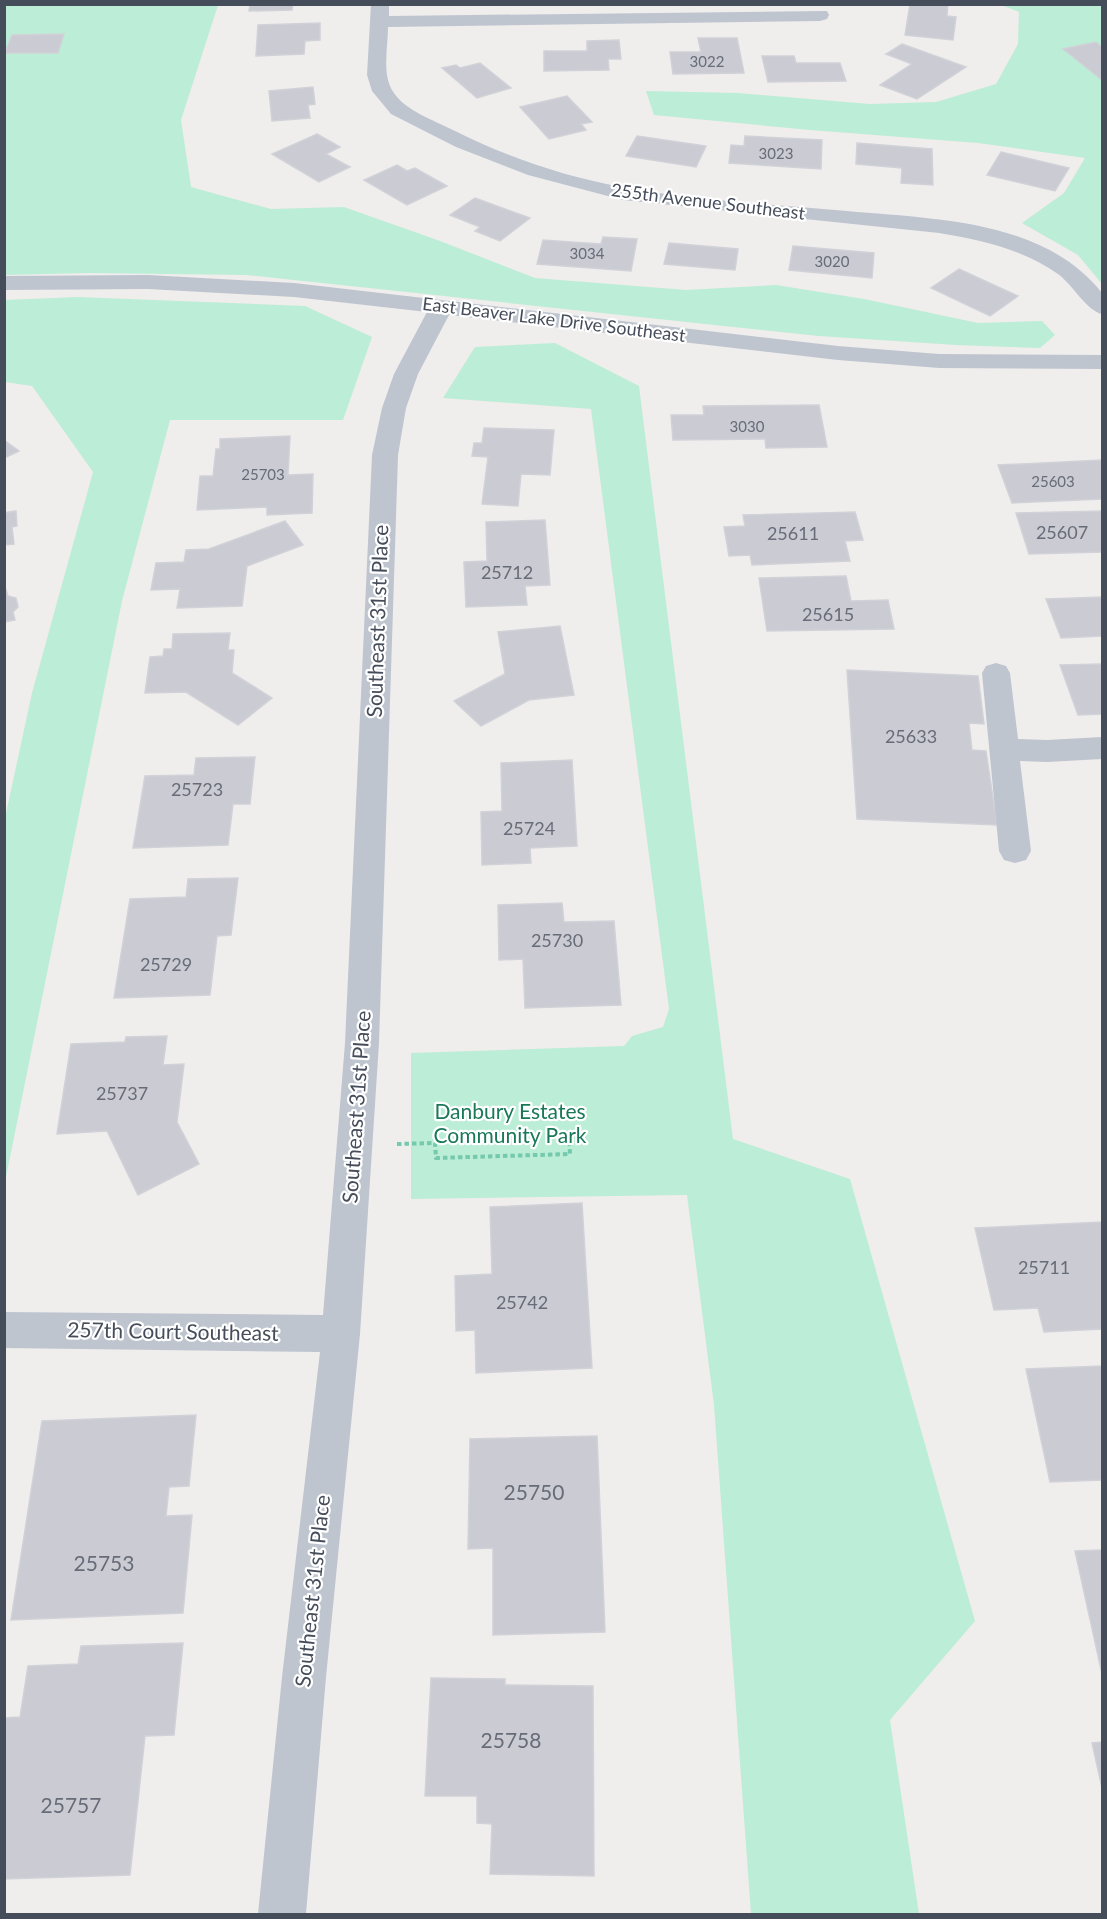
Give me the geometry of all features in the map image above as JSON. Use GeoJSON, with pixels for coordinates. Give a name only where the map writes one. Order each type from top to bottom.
{"type":"FeatureCollection","features":[{"type":"Feature","properties":{"kind":"street"},"geometry":{"type":"LineString","coordinates":[[380,14],[819,15]]}},
{"type":"Feature","properties":{"kind":"street","name":"255th Avenue Southeast"},"geometry":{"type":"LineString","coordinates":[[380,14],[377,75],[382,91],[398,110],[463,143],[535,171],[623,194],[939,226],[977,233],[1024,247],[1058,264],[1081,282],[1102,307]]}},
{"type":"Feature","properties":{"kind":"street","name":"East Beaver Lake Drive Southeast"},"geometry":{"type":"LineString","coordinates":[[4,283],[148,282],[294,290],[838,353],[939,361],[1102,362]]}},
{"type":"Feature","properties":{"kind":"street","name":"Southeast 31st Place"},"geometry":{"type":"LineString","coordinates":[[282,1914],[304,1677],[341,1334],[362,1043],[385,455],[394,408],[406,374],[441,308]]}},
{"type":"Feature","properties":{"kind":"street"},"geometry":{"type":"LineString","coordinates":[[996,673],[1015,851]]}},
{"type":"Feature","properties":{"kind":"street"},"geometry":{"type":"LineString","coordinates":[[1004,749],[1047,751],[1102,748]]}},
{"type":"Feature","properties":{"kind":"street","name":"257th Court Southeast"},"geometry":{"type":"LineString","coordinates":[[4,1330],[341,1334]]}},
{"type":"Feature","properties":{"kind":"path"},"geometry":{"type":"LineString","coordinates":[[354,1146],[435,1143],[436,1158],[570,1154],[569,1133]]}},
{"type":"Feature","properties":{"kind":"green space"},"geometry":{"type":"Polygon","coordinates":[[[1095,4],[1102,6],[1102,284],[1078,255],[1022,223],[1064,193],[1085,158],[978,143],[654,115],[646,91],[737,93],[870,104],[936,102],[996,84],[1018,44],[1019,12],[1001,5],[1095,4]]]}},
{"type":"Feature","properties":{"kind":"green space"},"geometry":{"type":"Polygon","coordinates":[[[4,5],[218,5],[181,120],[191,187],[271,209],[344,207],[535,278],[686,290],[776,285],[864,299],[978,323],[1042,321],[1055,335],[1040,348],[956,345],[819,336],[246,275],[89,273],[5,275],[4,5]]]}},
{"type":"Feature","properties":{"kind":"green space"},"geometry":{"type":"Polygon","coordinates":[[[78,297],[305,306],[372,337],[343,420],[170,420],[122,601],[5,1182],[5,818],[32,693],[93,472],[32,386],[5,382],[5,300],[78,297]]]}},
{"type":"Feature","properties":{"kind":"green space","name":"Danbury Estates Community Park"},"geometry":{"type":"Polygon","coordinates":[[[555,343],[639,386],[733,1139],[850,1179],[975,1621],[890,1720],[919,1914],[751,1914],[714,1405],[687,1195],[411,1199],[411,1053],[624,1046],[632,1036],[663,1027],[669,1009],[591,409],[443,398],[475,347],[555,343]]]}},
{"type":"Feature","properties":{"kind":"building"},"geometry":{"type":"Polygon","coordinates":[[[250,4],[293,4],[292,10],[249,11],[250,4]]]}},
{"type":"Feature","properties":{"kind":"building"},"geometry":{"type":"Polygon","coordinates":[[[910,4],[948,4],[947,16],[956,17],[953,40],[905,35],[910,4]]]}},
{"type":"Feature","properties":{"kind":"building"},"geometry":{"type":"Polygon","coordinates":[[[320,23],[320,40],[305,41],[304,54],[256,56],[258,25],[320,23]]]}},
{"type":"Feature","properties":{"kind":"building"},"geometry":{"type":"Polygon","coordinates":[[[64,34],[58,53],[5,53],[12,35],[64,34]]]}},
{"type":"Feature","properties":{"kind":"building"},"geometry":{"type":"Polygon","coordinates":[[[698,38],[737,38],[744,73],[673,74],[670,52],[701,52],[698,38]]]}},
{"type":"Feature","properties":{"kind":"building"},"geometry":{"type":"Polygon","coordinates":[[[619,40],[621,59],[608,59],[609,70],[544,71],[544,51],[587,51],[587,41],[619,40]]]}},
{"type":"Feature","properties":{"kind":"building"},"geometry":{"type":"Polygon","coordinates":[[[1096,42],[1102,47],[1102,80],[1063,49],[1096,42]]]}},
{"type":"Feature","properties":{"kind":"building"},"geometry":{"type":"Polygon","coordinates":[[[902,44],[966,67],[917,99],[880,85],[912,64],[886,54],[902,44]]]}},
{"type":"Feature","properties":{"kind":"building"},"geometry":{"type":"Polygon","coordinates":[[[762,56],[794,56],[796,63],[840,63],[846,81],[768,82],[762,56]]]}},
{"type":"Feature","properties":{"kind":"building"},"geometry":{"type":"Polygon","coordinates":[[[480,63],[511,88],[477,98],[442,68],[456,65],[460,68],[480,63]]]}},
{"type":"Feature","properties":{"kind":"building"},"geometry":{"type":"Polygon","coordinates":[[[313,87],[315,104],[308,105],[310,118],[272,121],[269,91],[313,87]]]}},
{"type":"Feature","properties":{"kind":"building"},"geometry":{"type":"Polygon","coordinates":[[[567,96],[592,122],[581,124],[586,130],[549,139],[520,107],[567,96]]]}},
{"type":"Feature","properties":{"kind":"building"},"geometry":{"type":"Polygon","coordinates":[[[317,134],[340,147],[326,154],[350,167],[319,182],[272,154],[317,134]]]}},
{"type":"Feature","properties":{"kind":"building"},"geometry":{"type":"Polygon","coordinates":[[[637,136],[706,146],[696,167],[626,156],[637,136]]]}},
{"type":"Feature","properties":{"kind":"building"},"geometry":{"type":"Polygon","coordinates":[[[745,136],[822,140],[821,169],[729,163],[731,145],[744,146],[745,136]]]}},
{"type":"Feature","properties":{"kind":"building"},"geometry":{"type":"Polygon","coordinates":[[[857,143],[932,149],[933,185],[901,183],[902,168],[856,164],[857,143]]]}},
{"type":"Feature","properties":{"kind":"building"},"geometry":{"type":"Polygon","coordinates":[[[1001,152],[1069,168],[1055,191],[987,175],[1001,152]]]}},
{"type":"Feature","properties":{"kind":"building"},"geometry":{"type":"Polygon","coordinates":[[[397,165],[407,171],[415,168],[447,186],[407,205],[364,180],[397,165]]]}},
{"type":"Feature","properties":{"kind":"building"},"geometry":{"type":"Polygon","coordinates":[[[475,198],[530,218],[500,241],[475,231],[480,227],[450,215],[475,198]]]}},
{"type":"Feature","properties":{"kind":"building"},"geometry":{"type":"Polygon","coordinates":[[[603,237],[637,239],[631,271],[537,264],[543,240],[601,244],[603,237]]]}},
{"type":"Feature","properties":{"kind":"building"},"geometry":{"type":"Polygon","coordinates":[[[669,243],[738,249],[735,270],[664,264],[669,243]]]}},
{"type":"Feature","properties":{"kind":"building"},"geometry":{"type":"Polygon","coordinates":[[[793,246],[874,253],[872,278],[789,270],[793,246]]]}},
{"type":"Feature","properties":{"kind":"building"},"geometry":{"type":"Polygon","coordinates":[[[959,269],[1018,296],[990,316],[931,288],[959,269]]]}},
{"type":"Feature","properties":{"kind":"building"},"geometry":{"type":"Polygon","coordinates":[[[819,405],[827,447],[766,448],[765,439],[673,440],[671,415],[704,415],[703,406],[819,405]]]}},
{"type":"Feature","properties":{"kind":"building"},"geometry":{"type":"Polygon","coordinates":[[[484,428],[554,430],[550,475],[521,474],[518,506],[482,504],[488,457],[472,456],[474,443],[482,443],[484,428]]]}},
{"type":"Feature","properties":{"kind":"building"},"geometry":{"type":"Polygon","coordinates":[[[290,436],[288,475],[313,474],[312,513],[267,515],[267,507],[197,510],[200,476],[213,476],[216,449],[220,449],[220,439],[290,436]]]}},
{"type":"Feature","properties":{"kind":"building"},"geometry":{"type":"Polygon","coordinates":[[[4,440],[19,451],[4,458],[4,440]]]}},
{"type":"Feature","properties":{"kind":"building"},"geometry":{"type":"Polygon","coordinates":[[[1102,460],[1102,499],[1012,503],[998,465],[1102,460]]]}},
{"type":"Feature","properties":{"kind":"building"},"geometry":{"type":"Polygon","coordinates":[[[16,511],[17,526],[12,527],[14,544],[4,545],[4,513],[16,511]]]}},
{"type":"Feature","properties":{"kind":"building"},"geometry":{"type":"Polygon","coordinates":[[[1102,511],[1102,552],[1029,554],[1016,513],[1102,511]]]}},
{"type":"Feature","properties":{"kind":"building"},"geometry":{"type":"Polygon","coordinates":[[[855,512],[863,540],[845,541],[850,561],[752,565],[750,555],[729,556],[724,527],[745,526],[743,515],[855,512]]]}},
{"type":"Feature","properties":{"kind":"building"},"geometry":{"type":"Polygon","coordinates":[[[545,520],[550,585],[525,586],[527,605],[466,607],[464,562],[487,561],[486,522],[545,520]]]}},
{"type":"Feature","properties":{"kind":"building"},"geometry":{"type":"Polygon","coordinates":[[[285,521],[303,545],[247,566],[242,606],[177,608],[180,589],[151,590],[156,563],[184,562],[186,550],[209,549],[285,521]]]}},
{"type":"Feature","properties":{"kind":"building"},"geometry":{"type":"Polygon","coordinates":[[[846,576],[851,601],[888,600],[894,629],[767,631],[759,578],[846,576]]]}},
{"type":"Feature","properties":{"kind":"building"},"geometry":{"type":"Polygon","coordinates":[[[4,584],[8,596],[16,598],[18,607],[13,612],[15,620],[4,622],[4,584]]]}},
{"type":"Feature","properties":{"kind":"building"},"geometry":{"type":"Polygon","coordinates":[[[1102,597],[1102,636],[1061,638],[1046,599],[1102,597]]]}},
{"type":"Feature","properties":{"kind":"building"},"geometry":{"type":"Polygon","coordinates":[[[560,626],[574,695],[529,700],[481,726],[454,701],[505,674],[498,632],[560,626]]]}},
{"type":"Feature","properties":{"kind":"building"},"geometry":{"type":"Polygon","coordinates":[[[230,633],[228,650],[234,650],[232,673],[272,698],[238,725],[186,692],[145,693],[150,657],[163,656],[164,649],[172,649],[173,634],[230,633]]]}},
{"type":"Feature","properties":{"kind":"building"},"geometry":{"type":"Polygon","coordinates":[[[1102,664],[1102,714],[1078,715],[1060,665],[1102,664]]]}},
{"type":"Feature","properties":{"kind":"building"},"geometry":{"type":"Polygon","coordinates":[[[847,670],[978,676],[984,724],[969,723],[972,750],[986,751],[997,825],[857,819],[847,670]]]}},
{"type":"Feature","properties":{"kind":"building"},"geometry":{"type":"Polygon","coordinates":[[[255,757],[250,804],[233,804],[228,845],[133,848],[145,776],[194,775],[196,758],[255,757]]]}},
{"type":"Feature","properties":{"kind":"building"},"geometry":{"type":"Polygon","coordinates":[[[572,760],[577,846],[530,848],[531,863],[482,865],[481,812],[502,811],[501,763],[572,760]]]}},
{"type":"Feature","properties":{"kind":"building"},"geometry":{"type":"Polygon","coordinates":[[[238,878],[231,935],[217,936],[210,995],[114,998],[130,899],[186,897],[188,879],[238,878]]]}},
{"type":"Feature","properties":{"kind":"building"},"geometry":{"type":"Polygon","coordinates":[[[562,903],[564,922],[614,921],[621,1005],[525,1008],[523,959],[499,960],[498,905],[562,903]]]}},
{"type":"Feature","properties":{"kind":"building"},"geometry":{"type":"Polygon","coordinates":[[[167,1036],[163,1065],[184,1064],[177,1122],[199,1164],[138,1195],[107,1131],[57,1134],[71,1044],[125,1042],[126,1037],[167,1036]]]}},
{"type":"Feature","properties":{"kind":"building"},"geometry":{"type":"Polygon","coordinates":[[[582,1203],[592,1368],[476,1373],[475,1330],[456,1331],[455,1276],[492,1274],[490,1207],[582,1203]]]}},
{"type":"Feature","properties":{"kind":"building"},"geometry":{"type":"Polygon","coordinates":[[[1102,1222],[1102,1329],[1044,1332],[1038,1308],[994,1310],[975,1228],[1102,1222]]]}},
{"type":"Feature","properties":{"kind":"building"},"geometry":{"type":"Polygon","coordinates":[[[1102,1366],[1102,1480],[1050,1482],[1026,1369],[1102,1366]]]}},
{"type":"Feature","properties":{"kind":"building"},"geometry":{"type":"Polygon","coordinates":[[[196,1415],[189,1486],[169,1487],[166,1516],[192,1515],[183,1613],[11,1620],[42,1421],[196,1415]]]}},
{"type":"Feature","properties":{"kind":"building"},"geometry":{"type":"Polygon","coordinates":[[[597,1436],[605,1632],[493,1635],[493,1548],[468,1549],[470,1439],[597,1436]]]}},
{"type":"Feature","properties":{"kind":"building"},"geometry":{"type":"Polygon","coordinates":[[[1102,1550],[1102,1674],[1075,1551],[1102,1550]]]}},
{"type":"Feature","properties":{"kind":"building"},"geometry":{"type":"Polygon","coordinates":[[[183,1643],[174,1735],[145,1736],[130,1875],[4,1879],[4,1718],[20,1717],[28,1666],[78,1664],[81,1646],[183,1643]]]}},
{"type":"Feature","properties":{"kind":"building"},"geometry":{"type":"Polygon","coordinates":[[[431,1678],[505,1679],[505,1685],[593,1686],[594,1876],[490,1874],[492,1824],[477,1823],[477,1796],[425,1796],[431,1678]]]}},
{"type":"Feature","properties":{"kind":"building"},"geometry":{"type":"Polygon","coordinates":[[[1102,1742],[1102,1788],[1092,1743],[1102,1742]]]}}]}
